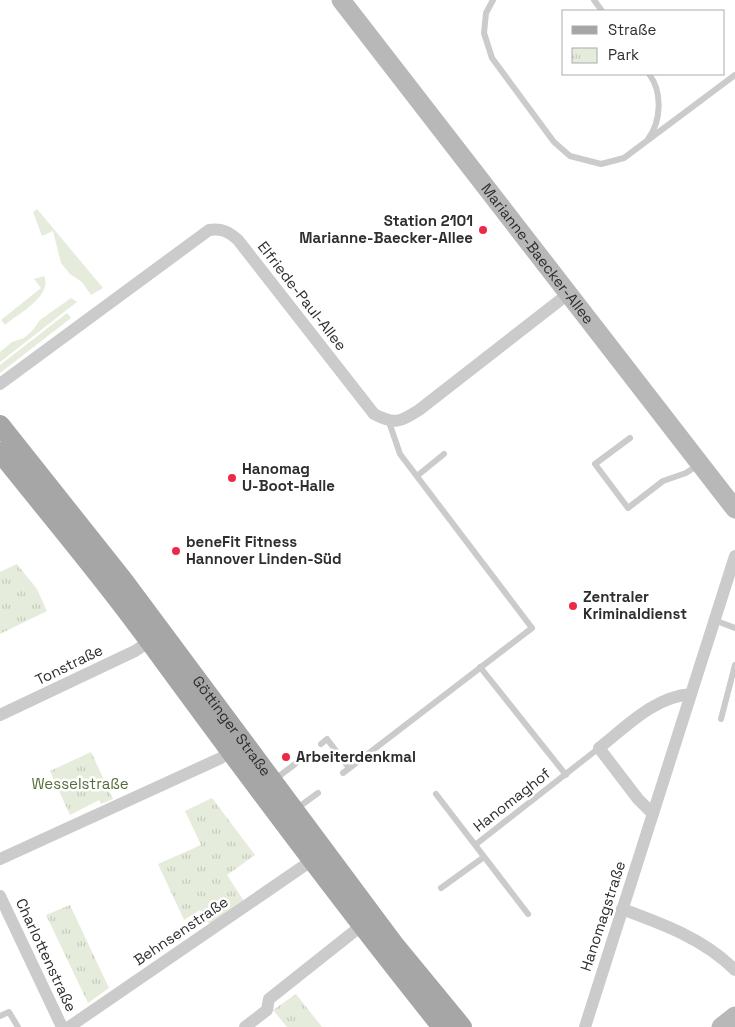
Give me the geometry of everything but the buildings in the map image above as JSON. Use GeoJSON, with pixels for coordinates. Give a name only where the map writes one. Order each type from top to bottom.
{"type":"FeatureCollection","features":[{"type":"Feature","properties":{"kind":"main road","name":"Göttinger Straße"},"geometry":{"type":"LineString","coordinates":[[0,425],[123,580],[293,812],[393,943],[462,1027]]}},
{"type":"Feature","properties":{"kind":"main road","name":"Göttinger Straße"},"geometry":{"type":"LineString","coordinates":[[0,452],[150,641],[311,861],[442,1027]]}},
{"type":"Feature","properties":{"kind":"street","name":"Marianne-Baecker-Allee"},"geometry":{"type":"LineString","coordinates":[[341,0],[735,509]]}},
{"type":"Feature","properties":{"kind":"street","name":"Elfriede-Paul-Allee"},"geometry":{"type":"LineString","coordinates":[[0,384],[204,232],[218,229],[228,232],[238,240],[374,414],[389,422]]}},
{"type":"Feature","properties":{"kind":"street"},"geometry":{"type":"LineString","coordinates":[[389,422],[403,421],[419,410],[568,294]]}},
{"type":"Feature","properties":{"kind":"street","name":"Hanomagstraße"},"geometry":{"type":"LineString","coordinates":[[585,1027],[735,556]]}},
{"type":"Feature","properties":{"kind":"street","name":"Tonstraße"},"geometry":{"type":"LineString","coordinates":[[0,715],[126,655],[150,641]]}},
{"type":"Feature","properties":{"kind":"street"},"geometry":{"type":"LineString","coordinates":[[652,814],[638,799],[599,748],[653,706],[675,695],[691,694]]}},
{"type":"Feature","properties":{"kind":"street"},"geometry":{"type":"LineString","coordinates":[[0,859],[222,758],[229,751]]}},
{"type":"Feature","properties":{"kind":"street","name":"Behnsenstraße"},"geometry":{"type":"LineString","coordinates":[[69,1027],[311,861]]}},
{"type":"Feature","properties":{"kind":"street","name":"Charlottenstraße"},"geometry":{"type":"LineString","coordinates":[[0,896],[62,1027]]}},
{"type":"Feature","properties":{"kind":"street"},"geometry":{"type":"LineString","coordinates":[[622,909],[670,926],[708,948],[735,970]]}},
{"type":"Feature","properties":{"kind":"street"},"geometry":{"type":"LineString","coordinates":[[245,1027],[267,1010],[269,999],[361,926]]}},
{"type":"Feature","properties":{"kind":"street"},"geometry":{"type":"LineString","coordinates":[[721,1027],[735,1016]]}},
{"type":"Feature","properties":{"kind":"lane"},"geometry":{"type":"LineString","coordinates":[[493,0],[486,13],[484,33],[492,58],[554,142],[570,156],[602,164],[624,158],[735,75]]}},
{"type":"Feature","properties":{"kind":"lane"},"geometry":{"type":"LineString","coordinates":[[642,146],[656,127],[659,107],[654,79],[650,75]]}},
{"type":"Feature","properties":{"kind":"lane"},"geometry":{"type":"LineString","coordinates":[[343,773],[532,628],[400,454],[389,422]]}},
{"type":"Feature","properties":{"kind":"lane"},"geometry":{"type":"LineString","coordinates":[[630,438],[595,464],[628,508],[663,481],[686,473],[699,464]]}},
{"type":"Feature","properties":{"kind":"lane"},"geometry":{"type":"LineString","coordinates":[[417,476],[444,454]]}},
{"type":"Feature","properties":{"kind":"lane"},"geometry":{"type":"LineString","coordinates":[[714,620],[735,628]]}},
{"type":"Feature","properties":{"kind":"lane","name":"Hanomaghof"},"geometry":{"type":"LineString","coordinates":[[480,668],[566,775]]}},
{"type":"Feature","properties":{"kind":"lane"},"geometry":{"type":"LineString","coordinates":[[721,719],[735,669]]}},
{"type":"Feature","properties":{"kind":"lane"},"geometry":{"type":"LineString","coordinates":[[320,744],[327,739],[349,768]]}},
{"type":"Feature","properties":{"kind":"lane","name":"Hanomaghof"},"geometry":{"type":"LineString","coordinates":[[475,845],[599,748]]}},
{"type":"Feature","properties":{"kind":"lane"},"geometry":{"type":"LineString","coordinates":[[272,782],[295,764]]}},
{"type":"Feature","properties":{"kind":"lane"},"geometry":{"type":"LineString","coordinates":[[293,812],[318,793]]}},
{"type":"Feature","properties":{"kind":"lane","name":"Hanomaghof"},"geometry":{"type":"LineString","coordinates":[[436,794],[528,914]]}},
{"type":"Feature","properties":{"kind":"lane"},"geometry":{"type":"LineString","coordinates":[[441,888],[484,857]]}},
{"type":"Feature","properties":{"kind":"lane"},"geometry":{"type":"LineString","coordinates":[[0,1016],[9,1012],[18,1027]]}},
{"type":"Feature","properties":{"kind":"green space"},"geometry":{"type":"Polygon","coordinates":[[[37,209],[103,288],[91,295],[82,282],[70,274],[61,263],[53,231],[42,236],[33,212],[37,209]]]}},
{"type":"Feature","properties":{"kind":"green space"},"geometry":{"type":"Polygon","coordinates":[[[44,276],[44,291],[33,304],[5,325],[1,320],[41,288],[34,279],[44,276]]]}},
{"type":"Feature","properties":{"kind":"green space"},"geometry":{"type":"Polygon","coordinates":[[[71,298],[77,302],[0,362],[0,352],[12,342],[24,338],[40,320],[71,298]]]}},
{"type":"Feature","properties":{"kind":"green space"},"geometry":{"type":"Polygon","coordinates":[[[67,313],[71,318],[0,373],[0,365],[67,313]]]}},
{"type":"Feature","properties":{"kind":"green space"},"geometry":{"type":"Polygon","coordinates":[[[17,564],[37,589],[47,611],[0,634],[0,572],[17,564]]]}},
{"type":"Feature","properties":{"kind":"green space","name":"Wesselstraße"},"geometry":{"type":"Polygon","coordinates":[[[91,752],[113,799],[101,804],[99,800],[70,815],[50,771],[91,752]]]}},
{"type":"Feature","properties":{"kind":"green space"},"geometry":{"type":"Polygon","coordinates":[[[212,798],[255,855],[227,875],[244,901],[210,925],[200,910],[184,920],[158,864],[201,845],[185,811],[212,798]]]}},
{"type":"Feature","properties":{"kind":"green space"},"geometry":{"type":"Polygon","coordinates":[[[70,905],[109,988],[88,1003],[46,915],[70,905]]]}},
{"type":"Feature","properties":{"kind":"green space"},"geometry":{"type":"Polygon","coordinates":[[[296,994],[322,1027],[287,1027],[273,1010],[296,994]]]}},
{"type":"Feature","properties":{"kind":"place","name":"Station 2101 Marianne-Baecker-Allee"},"geometry":{"type":"Point","coordinates":[483,230]}},
{"type":"Feature","properties":{"kind":"place","name":"Hanomag U-Boot-Halle"},"geometry":{"type":"Point","coordinates":[232,478]}},
{"type":"Feature","properties":{"kind":"place","name":"beneFit Fitness Hannover Linden-Süd"},"geometry":{"type":"Point","coordinates":[176,551]}},
{"type":"Feature","properties":{"kind":"place","name":"Zentraler Kriminaldienst"},"geometry":{"type":"Point","coordinates":[573,606]}},
{"type":"Feature","properties":{"kind":"place","name":"Arbeiterdenkmal"},"geometry":{"type":"Point","coordinates":[286,757]}}]}
